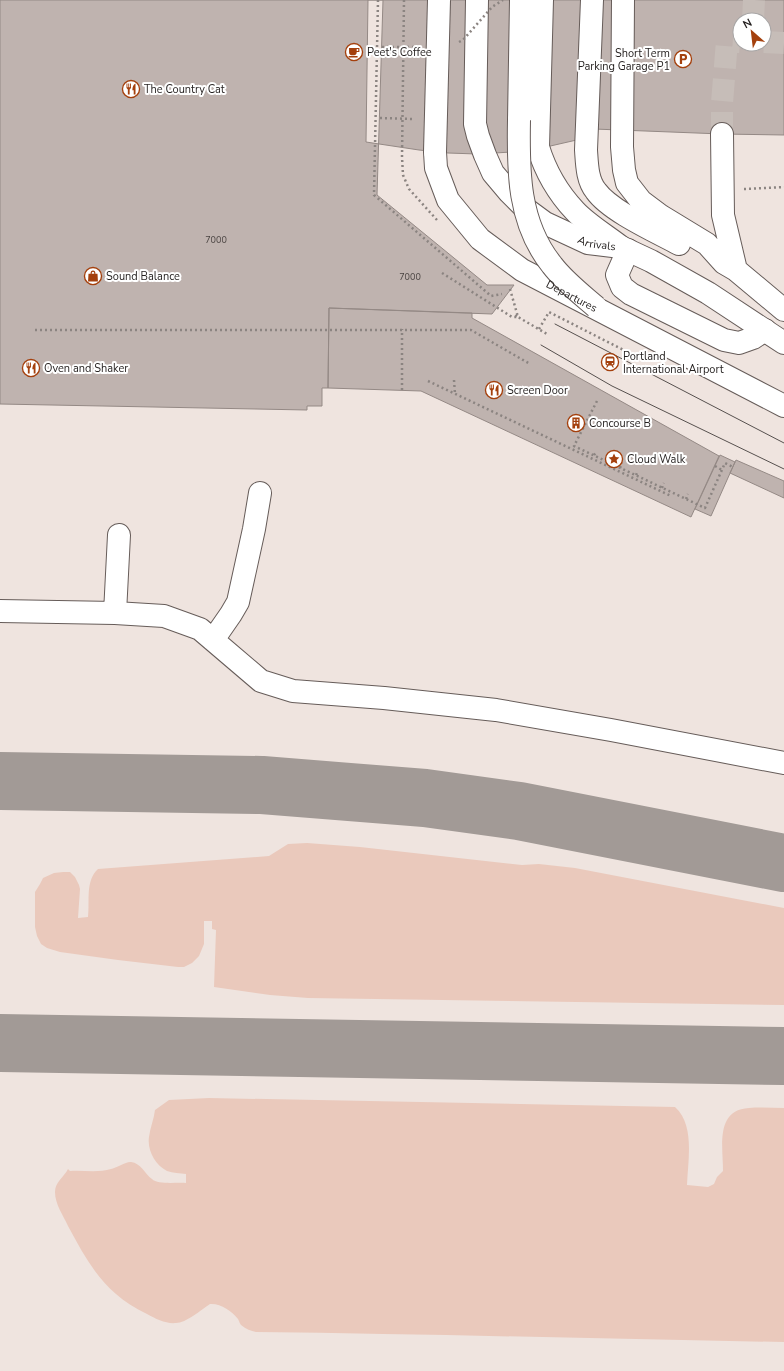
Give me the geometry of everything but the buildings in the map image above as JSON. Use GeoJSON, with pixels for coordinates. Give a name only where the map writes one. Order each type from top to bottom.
{"type":"FeatureCollection","features":[{"type":"Feature","properties":{"kind":"main road","name":"Departures"},"geometry":{"type":"LineString","coordinates":[[439,0],[435,152],[436,168],[448,200],[480,239],[522,270],[596,307]]}},
{"type":"Feature","properties":{"kind":"main road","name":"Arrivals"},"geometry":{"type":"LineString","coordinates":[[477,0],[476,124],[484,155],[493,173],[508,192],[544,223],[588,243],[624,249]]}},
{"type":"Feature","properties":{"kind":"main road","name":"Departures"},"geometry":{"type":"LineString","coordinates":[[521,0],[518,157],[522,204],[538,245],[552,266],[596,307]]}},
{"type":"Feature","properties":{"kind":"main road","name":"Arrivals"},"geometry":{"type":"LineString","coordinates":[[542,0],[538,147],[542,160],[555,184],[575,212],[624,249]]}},
{"type":"Feature","properties":{"kind":"main road"},"geometry":{"type":"LineString","coordinates":[[592,0],[586,150],[587,168],[596,191],[604,200],[621,212],[698,255],[730,266]]}},
{"type":"Feature","properties":{"kind":"main road"},"geometry":{"type":"LineString","coordinates":[[623,0],[622,147],[624,170],[628,183],[640,201],[661,216],[707,244],[730,266],[784,310]]}},
{"type":"Feature","properties":{"kind":"main road"},"geometry":{"type":"LineString","coordinates":[[722,134],[723,215],[730,266]]}},
{"type":"Feature","properties":{"kind":"main road"},"geometry":{"type":"LineString","coordinates":[[765,330],[740,344],[724,340],[631,294],[622,287],[617,275],[624,249],[651,261],[708,293],[765,330],[784,343]]}},
{"type":"Feature","properties":{"kind":"main road"},"geometry":{"type":"LineString","coordinates":[[596,307],[784,406]]}},
{"type":"Feature","properties":{"kind":"main road"},"geometry":{"type":"LineString","coordinates":[[213,640],[238,602],[254,529],[260,493]]}},
{"type":"Feature","properties":{"kind":"main road"},"geometry":{"type":"LineString","coordinates":[[115,613],[118,535]]}},
{"type":"Feature","properties":{"kind":"main road"},"geometry":{"type":"LineString","coordinates":[[0,611],[115,613],[164,616],[200,629],[261,681],[292,691],[384,698],[496,710],[784,763]]}},
{"type":"Feature","properties":{"kind":"path"},"geometry":{"type":"LineString","coordinates":[[378,0],[374,195],[491,296],[502,294]]}},
{"type":"Feature","properties":{"kind":"path"},"geometry":{"type":"LineString","coordinates":[[404,0],[403,174],[408,189],[437,220]]}},
{"type":"Feature","properties":{"kind":"path"},"geometry":{"type":"LineString","coordinates":[[380,118],[436,120]]}},
{"type":"Feature","properties":{"kind":"path"},"geometry":{"type":"LineString","coordinates":[[723,190],[784,187]]}},
{"type":"Feature","properties":{"kind":"path"},"geometry":{"type":"LineString","coordinates":[[442,273],[512,317],[518,318]]}},
{"type":"Feature","properties":{"kind":"path"},"geometry":{"type":"LineString","coordinates":[[509,285],[518,318]]}},
{"type":"Feature","properties":{"kind":"path"},"geometry":{"type":"LineString","coordinates":[[539,329],[549,312],[652,364]]}},
{"type":"Feature","properties":{"kind":"path"},"geometry":{"type":"LineString","coordinates":[[514,314],[518,318],[547,334]]}},
{"type":"Feature","properties":{"kind":"path"},"geometry":{"type":"LineString","coordinates":[[402,329],[402,390]]}},
{"type":"Feature","properties":{"kind":"path"},"geometry":{"type":"LineString","coordinates":[[35,330],[471,330],[530,364]]}},
{"type":"Feature","properties":{"kind":"path"},"geometry":{"type":"LineString","coordinates":[[454,380],[455,394]]}},
{"type":"Feature","properties":{"kind":"path"},"geometry":{"type":"LineString","coordinates":[[428,381],[671,496]]}},
{"type":"Feature","properties":{"kind":"path"},"geometry":{"type":"LineString","coordinates":[[597,401],[574,446],[705,508],[725,463],[733,467]]}},
{"type":"Feature","properties":{"kind":"path"},"geometry":{"type":"LineString","coordinates":[[594,455],[597,451]]}},
{"type":"Feature","properties":{"kind":"path"},"geometry":{"type":"LineString","coordinates":[[620,468],[622,463]]}},
{"type":"Feature","properties":{"kind":"path"},"geometry":{"type":"LineString","coordinates":[[715,466],[722,470]]}},
{"type":"Feature","properties":{"kind":"path"},"geometry":{"type":"LineString","coordinates":[[636,475],[638,471]]}},
{"type":"Feature","properties":{"kind":"path"},"geometry":{"type":"LineString","coordinates":[[662,488],[664,483]]}},
{"type":"Feature","properties":{"kind":"path"},"geometry":{"type":"LineString","coordinates":[[686,499],[688,494]]}},
{"type":"Feature","properties":{"kind":"shaded area"},"geometry":{"type":"Polygon","coordinates":[[[307,843],[360,847],[522,865],[539,864],[575,868],[784,908],[784,1005],[308,998],[270,995],[214,987],[216,930],[212,929],[212,921],[204,921],[204,944],[199,956],[192,963],[184,967],[60,952],[47,948],[41,944],[37,936],[35,927],[35,892],[43,878],[54,873],[70,872],[75,877],[80,889],[78,918],[88,917],[91,879],[98,869],[269,856],[288,844],[307,843]]]}},
{"type":"Feature","properties":{"kind":"shaded area"},"geometry":{"type":"Polygon","coordinates":[[[209,1098],[675,1107],[681,1114],[688,1133],[689,1154],[687,1185],[708,1187],[714,1184],[717,1177],[723,1171],[723,1131],[726,1122],[731,1115],[738,1110],[749,1108],[784,1108],[784,1342],[256,1332],[248,1330],[241,1325],[238,1319],[229,1310],[214,1304],[210,1304],[184,1321],[169,1323],[157,1319],[132,1306],[120,1297],[109,1288],[91,1266],[68,1226],[56,1201],[55,1188],[68,1169],[70,1171],[101,1171],[129,1162],[138,1164],[149,1177],[155,1181],[163,1183],[186,1183],[186,1174],[167,1171],[159,1165],[153,1157],[149,1147],[149,1137],[155,1110],[169,1100],[209,1098]]]}},
{"type":"Feature","properties":{"kind":"taxiway"},"geometry":{"type":"LineString","coordinates":[[0,781],[262,785],[425,798],[519,811],[784,863]]}},
{"type":"Feature","properties":{"kind":"taxiway"},"geometry":{"type":"LineString","coordinates":[[0,1043],[784,1056]]}},
{"type":"Feature","properties":{"kind":"tunnel"},"geometry":{"type":"LineString","coordinates":[[753,12],[754,0]]}},
{"type":"Feature","properties":{"kind":"tunnel"},"geometry":{"type":"LineString","coordinates":[[722,134],[722,103],[727,41],[732,41]]}},
{"type":"Feature","properties":{"kind":"tunnel"},"geometry":{"type":"LineString","coordinates":[[772,42],[784,43]]}},
{"type":"Feature","properties":{"kind":"tram line"},"geometry":{"type":"LineString","coordinates":[[555,324],[784,443]]}},
{"type":"Feature","properties":{"kind":"tram line"},"geometry":{"type":"LineString","coordinates":[[541,345],[612,386],[784,469]]}},
{"type":"Feature","properties":{"kind":"place","name":"Peet's Coffee"},"geometry":{"type":"Point","coordinates":[354,52]}},
{"type":"Feature","properties":{"kind":"place","name":"Short Term Parking Garage P1"},"geometry":{"type":"Point","coordinates":[683,59]}},
{"type":"Feature","properties":{"kind":"place","name":"The Country Cat"},"geometry":{"type":"Point","coordinates":[131,89]}},
{"type":"Feature","properties":{"kind":"place","name":"Sound Balance"},"geometry":{"type":"Point","coordinates":[93,276]}},
{"type":"Feature","properties":{"kind":"place","name":"Portland International Airport"},"geometry":{"type":"Point","coordinates":[610,362]}},
{"type":"Feature","properties":{"kind":"place","name":"Oven and Shaker"},"geometry":{"type":"Point","coordinates":[31,368]}},
{"type":"Feature","properties":{"kind":"place","name":"Screen Door"},"geometry":{"type":"Point","coordinates":[494,390]}},
{"type":"Feature","properties":{"kind":"place","name":"Concourse B"},"geometry":{"type":"Point","coordinates":[576,423]}},
{"type":"Feature","properties":{"kind":"place","name":"Cloud Walk"},"geometry":{"type":"Point","coordinates":[614,459]}}]}
